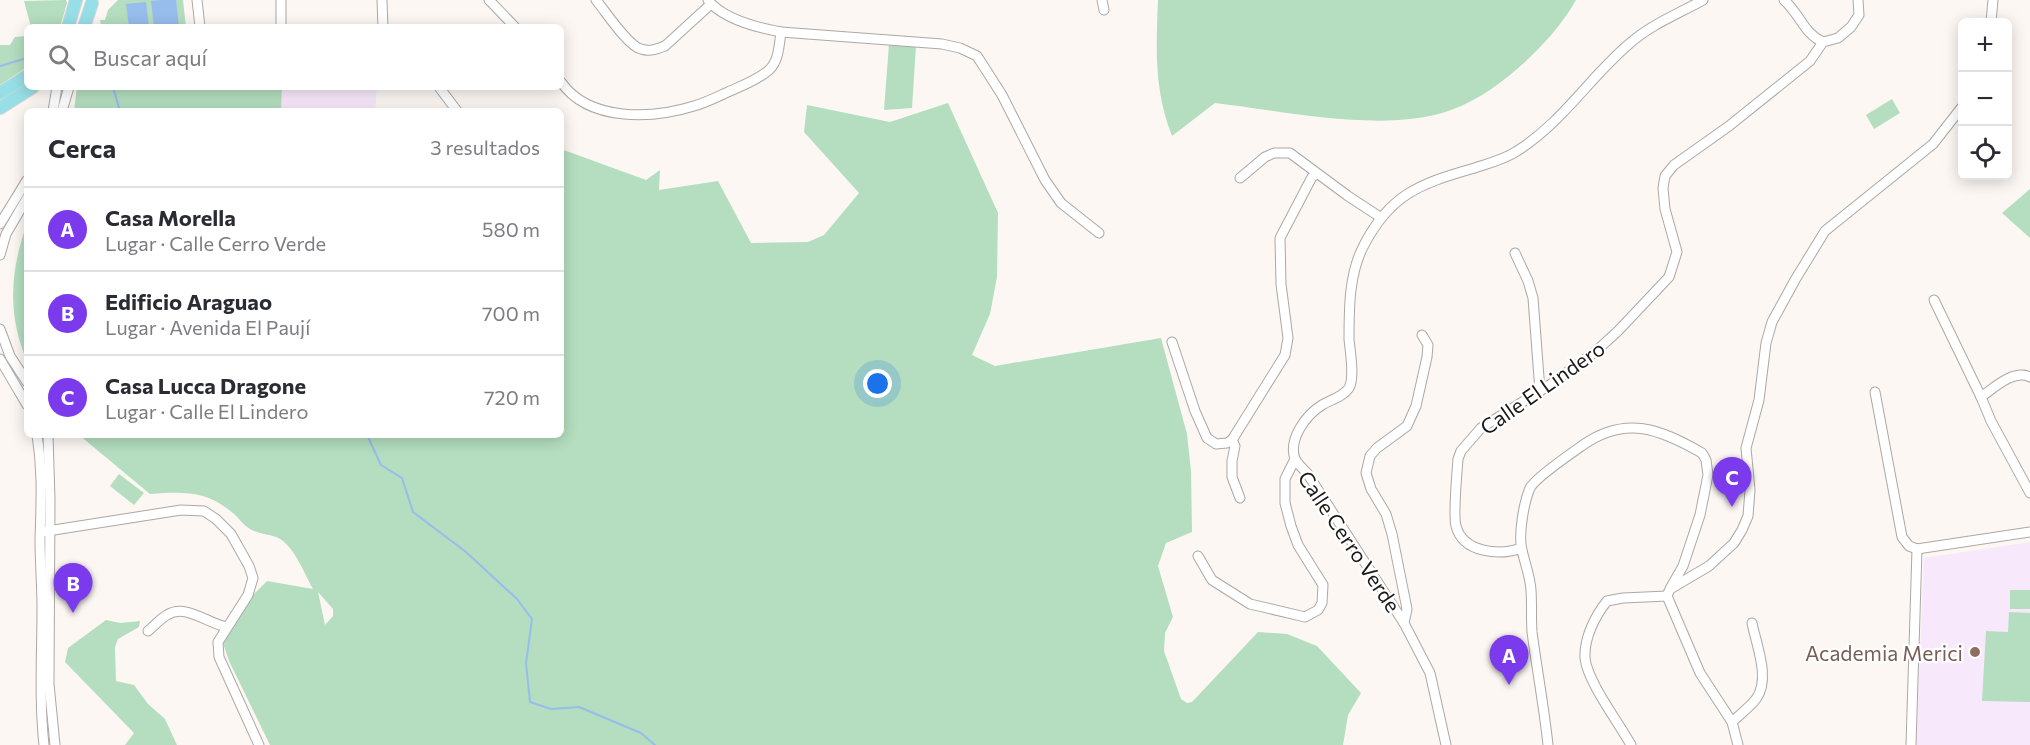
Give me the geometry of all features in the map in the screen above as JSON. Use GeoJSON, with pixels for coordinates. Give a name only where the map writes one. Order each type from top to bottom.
{"type":"FeatureCollection","features":[{"type":"Feature","properties":{"kind":"main road"},"geometry":{"type":"LineString","coordinates":[[69,24],[76,0],[82,3],[94,1]]}},
{"type":"Feature","properties":{"kind":"main road"},"geometry":{"type":"LineString","coordinates":[[85,24],[94,1]]}},
{"type":"Feature","properties":{"kind":"main road"},"geometry":{"type":"LineString","coordinates":[[0,93],[24,78]]}},
{"type":"Feature","properties":{"kind":"main road"},"geometry":{"type":"LineString","coordinates":[[0,108],[28,90]]}},
{"type":"Feature","properties":{"kind":"street"},"geometry":{"type":"LineString","coordinates":[[196,0],[200,24]]}},
{"type":"Feature","properties":{"kind":"street"},"geometry":{"type":"LineString","coordinates":[[281,0],[281,24]]}},
{"type":"Feature","properties":{"kind":"street"},"geometry":{"type":"LineString","coordinates":[[382,0],[383,24]]}},
{"type":"Feature","properties":{"kind":"street"},"geometry":{"type":"LineString","coordinates":[[489,0],[512,24]]}},
{"type":"Feature","properties":{"kind":"street"},"geometry":{"type":"LineString","coordinates":[[596,0],[631,43],[639,49],[656,50],[665,46],[709,2],[735,19],[782,32],[960,48],[977,56],[1002,95],[1045,180],[1061,203],[1099,233]]}},
{"type":"Feature","properties":{"kind":"street"},"geometry":{"type":"LineString","coordinates":[[1102,0],[1104,10]]}},
{"type":"Feature","properties":{"kind":"street","name":"Calle Cerro Verde"},"geometry":{"type":"LineString","coordinates":[[1446,745],[1430,673],[1404,623],[1295,459],[1294,442],[1297,433],[1320,406],[1344,394],[1350,387],[1350,299],[1353,271],[1363,246],[1380,217],[1396,202],[1420,186],[1515,153],[1540,135],[1629,43],[1649,29],[1703,0]]}},
{"type":"Feature","properties":{"kind":"street"},"geometry":{"type":"LineString","coordinates":[[1784,0],[1803,22],[1812,37],[1823,42]]}},
{"type":"Feature","properties":{"kind":"street","name":"Calle El Lindero"},"geometry":{"type":"LineString","coordinates":[[1521,548],[1501,552],[1485,551],[1462,538],[1455,525],[1458,459],[1461,451],[1481,428],[1540,391],[1595,352],[1669,277],[1677,252],[1665,209],[1663,188],[1665,176],[1674,165],[1729,126],[1810,61],[1823,42],[1838,38],[1851,27],[1859,15],[1858,0]]}},
{"type":"Feature","properties":{"kind":"street"},"geometry":{"type":"LineString","coordinates":[[1992,18],[1994,0]]}},
{"type":"Feature","properties":{"kind":"street"},"geometry":{"type":"LineString","coordinates":[[564,85],[590,106],[620,114],[662,114],[695,106],[736,88],[768,70],[775,63],[782,32]]}},
{"type":"Feature","properties":{"kind":"street"},"geometry":{"type":"LineString","coordinates":[[54,108],[56,90]]}},
{"type":"Feature","properties":{"kind":"street"},"geometry":{"type":"LineString","coordinates":[[63,108],[68,90]]}},
{"type":"Feature","properties":{"kind":"street"},"geometry":{"type":"LineString","coordinates":[[441,90],[455,108]]}},
{"type":"Feature","properties":{"kind":"street"},"geometry":{"type":"LineString","coordinates":[[1631,745],[1589,672],[1585,658],[1587,642],[1596,616],[1606,602],[1668,592],[1709,566],[1734,543],[1748,516],[1750,490],[1746,448],[1759,400],[1766,343],[1772,322],[1825,231],[1934,144],[1958,112]]}},
{"type":"Feature","properties":{"kind":"street"},"geometry":{"type":"LineString","coordinates":[[1240,178],[1265,157],[1274,153],[1290,153],[1380,217]]}},
{"type":"Feature","properties":{"kind":"street"},"geometry":{"type":"LineString","coordinates":[[1172,342],[1195,411],[1207,438],[1216,444],[1227,443],[1232,440],[1285,355],[1288,338],[1281,284],[1280,238],[1312,177],[1317,174]]}},
{"type":"Feature","properties":{"kind":"street"},"geometry":{"type":"LineString","coordinates":[[0,224],[24,185]]}},
{"type":"Feature","properties":{"kind":"street"},"geometry":{"type":"LineString","coordinates":[[0,255],[6,234],[24,203]]}},
{"type":"Feature","properties":{"kind":"street"},"geometry":{"type":"LineString","coordinates":[[1515,253],[1533,298],[1540,391]]}},
{"type":"Feature","properties":{"kind":"street"},"geometry":{"type":"LineString","coordinates":[[1934,300],[1991,421],[2030,492]]}},
{"type":"Feature","properties":{"kind":"street"},"geometry":{"type":"LineString","coordinates":[[0,329],[10,356],[24,377]]}},
{"type":"Feature","properties":{"kind":"street"},"geometry":{"type":"LineString","coordinates":[[1404,623],[1407,609],[1392,534],[1386,514],[1371,489],[1366,473],[1370,456],[1377,448],[1407,426],[1416,405],[1427,357],[1428,345],[1422,335]]}},
{"type":"Feature","properties":{"kind":"street"},"geometry":{"type":"LineString","coordinates":[[0,359],[24,400]]}},
{"type":"Feature","properties":{"kind":"street"},"geometry":{"type":"LineString","coordinates":[[1981,397],[2008,378],[2024,375],[2030,377]]}},
{"type":"Feature","properties":{"kind":"street"},"geometry":{"type":"LineString","coordinates":[[1875,392],[1902,537],[1909,546],[1917,549],[2030,532]]}},
{"type":"Feature","properties":{"kind":"street"},"geometry":{"type":"LineString","coordinates":[[1548,745],[1532,630],[1531,590],[1521,548],[1525,502],[1532,485],[1600,433],[1623,428],[1652,429],[1702,453],[1706,460],[1708,475],[1691,547],[1668,592]]}},
{"type":"Feature","properties":{"kind":"street"},"geometry":{"type":"LineString","coordinates":[[37,438],[45,532],[49,684],[55,745]]}},
{"type":"Feature","properties":{"kind":"street"},"geometry":{"type":"LineString","coordinates":[[44,745],[40,682],[45,532],[51,500],[48,438]]}},
{"type":"Feature","properties":{"kind":"street"},"geometry":{"type":"LineString","coordinates":[[1232,440],[1235,446],[1232,477],[1240,498]]}},
{"type":"Feature","properties":{"kind":"street"},"geometry":{"type":"LineString","coordinates":[[1198,556],[1212,580],[1250,603],[1305,617],[1318,610],[1323,603],[1323,585],[1298,545],[1285,503],[1285,479],[1295,459]]}},
{"type":"Feature","properties":{"kind":"street"},"geometry":{"type":"LineString","coordinates":[[45,532],[181,510],[204,511],[231,534],[249,566],[253,579],[248,595],[218,642],[219,657],[259,745]]}},
{"type":"Feature","properties":{"kind":"street"},"geometry":{"type":"LineString","coordinates":[[1911,745],[1917,549]]}},
{"type":"Feature","properties":{"kind":"street"},"geometry":{"type":"LineString","coordinates":[[1668,592],[1700,673],[1732,722],[1738,745]]}},
{"type":"Feature","properties":{"kind":"street"},"geometry":{"type":"LineString","coordinates":[[148,631],[167,614],[177,612],[187,612],[219,626],[227,627]]}},
{"type":"Feature","properties":{"kind":"street"},"geometry":{"type":"LineString","coordinates":[[1732,722],[1757,698],[1760,690],[1761,668],[1752,623]]}},
{"type":"Feature","properties":{"kind":"shaded area"},"geometry":{"type":"Polygon","coordinates":[[[282,90],[377,90],[375,108],[281,108],[282,90]]]}},
{"type":"Feature","properties":{"kind":"shaded area","name":"Academia Merici"},"geometry":{"type":"Polygon","coordinates":[[[2030,542],[2030,745],[1916,745],[1924,558],[2030,542]]]}},
{"type":"Feature","properties":{"kind":"green space"},"geometry":{"type":"Polygon","coordinates":[[[66,0],[61,24],[30,24],[24,1],[66,0]]]}},
{"type":"Feature","properties":{"kind":"green space"},"geometry":{"type":"Polygon","coordinates":[[[118,0],[183,0],[186,24],[101,24],[100,20],[105,20],[108,10],[118,0]]]}},
{"type":"Feature","properties":{"kind":"green space"},"geometry":{"type":"Polygon","coordinates":[[[1158,0],[1576,0],[1554,32],[1519,67],[1482,95],[1451,110],[1425,117],[1366,120],[1303,115],[1215,103],[1172,136],[1159,86],[1158,0]]]}},
{"type":"Feature","properties":{"kind":"green space"},"geometry":{"type":"Polygon","coordinates":[[[24,36],[24,69],[0,85],[0,45],[10,45],[15,37],[24,36]]]}},
{"type":"Feature","properties":{"kind":"green space"},"geometry":{"type":"Polygon","coordinates":[[[889,44],[916,46],[912,108],[884,110],[889,44]]]}},
{"type":"Feature","properties":{"kind":"green space"},"geometry":{"type":"Polygon","coordinates":[[[77,90],[282,90],[281,108],[74,108],[77,90]]]}},
{"type":"Feature","properties":{"kind":"green space"},"geometry":{"type":"Polygon","coordinates":[[[1892,99],[1900,113],[1874,129],[1866,115],[1892,99]]]}},
{"type":"Feature","properties":{"kind":"green space"},"geometry":{"type":"Polygon","coordinates":[[[948,103],[998,213],[997,277],[990,314],[972,355],[995,366],[1161,338],[1187,434],[1191,471],[1192,532],[1166,543],[1158,566],[1173,617],[1165,633],[1164,651],[1181,699],[1187,703],[1192,702],[1258,632],[1287,634],[1317,646],[1361,693],[1348,715],[1343,745],[270,745],[229,661],[223,643],[254,594],[267,581],[313,589],[298,559],[282,540],[250,529],[223,505],[213,500],[184,493],[150,494],[83,438],[564,438],[564,150],[646,180],[660,170],[659,190],[718,181],[751,243],[808,242],[824,235],[859,193],[804,132],[807,105],[890,122],[948,103]],[[318,592],[325,625],[333,616],[333,609],[318,592]]]}},
{"type":"Feature","properties":{"kind":"green space"},"geometry":{"type":"Polygon","coordinates":[[[2030,189],[2030,238],[2002,213],[2030,189]]]}},
{"type":"Feature","properties":{"kind":"green space"},"geometry":{"type":"Polygon","coordinates":[[[24,232],[24,352],[16,327],[13,292],[24,232]]]}},
{"type":"Feature","properties":{"kind":"green space"},"geometry":{"type":"Polygon","coordinates":[[[119,474],[144,493],[134,505],[110,486],[119,474]]]}},
{"type":"Feature","properties":{"kind":"green space"},"geometry":{"type":"Polygon","coordinates":[[[2010,590],[2030,590],[2030,609],[2010,609],[2010,590]]]}},
{"type":"Feature","properties":{"kind":"green space"},"geometry":{"type":"Polygon","coordinates":[[[2009,612],[2030,613],[2030,702],[1982,701],[1986,631],[2008,632],[2009,612]]]}},
{"type":"Feature","properties":{"kind":"green space"},"geometry":{"type":"Polygon","coordinates":[[[106,620],[120,623],[140,621],[139,627],[118,639],[115,647],[116,681],[134,685],[148,704],[165,719],[177,745],[125,745],[134,733],[65,662],[68,648],[106,620]]]}},
{"type":"Feature","properties":{"kind":"water"},"geometry":{"type":"Polygon","coordinates":[[[176,0],[179,24],[154,24],[151,1],[176,0]]]}},
{"type":"Feature","properties":{"kind":"water"},"geometry":{"type":"Polygon","coordinates":[[[146,2],[149,24],[129,24],[126,4],[146,2]]]}},
{"type":"Feature","properties":{"kind":"waterway"},"geometry":{"type":"LineString","coordinates":[[0,66],[24,59]]}},
{"type":"Feature","properties":{"kind":"waterway"},"geometry":{"type":"LineString","coordinates":[[114,90],[119,108]]}},
{"type":"Feature","properties":{"kind":"waterway"},"geometry":{"type":"LineString","coordinates":[[368,438],[381,465],[402,478],[413,512],[466,552],[517,599],[532,619],[526,663],[530,702],[551,709],[579,707],[641,733],[655,745]]}},
{"type":"Feature","properties":{"kind":"place","name":"Casa Lucca Dragone"},"geometry":{"type":"Point","coordinates":[1732,507]}},
{"type":"Feature","properties":{"kind":"place","name":"Edificio Araguao"},"geometry":{"type":"Point","coordinates":[73,613]}},
{"type":"Feature","properties":{"kind":"place","name":"Academia Merici"},"geometry":{"type":"Point","coordinates":[1975,652]}},
{"type":"Feature","properties":{"kind":"place","name":"Casa Morella"},"geometry":{"type":"Point","coordinates":[1509,685]}}]}
